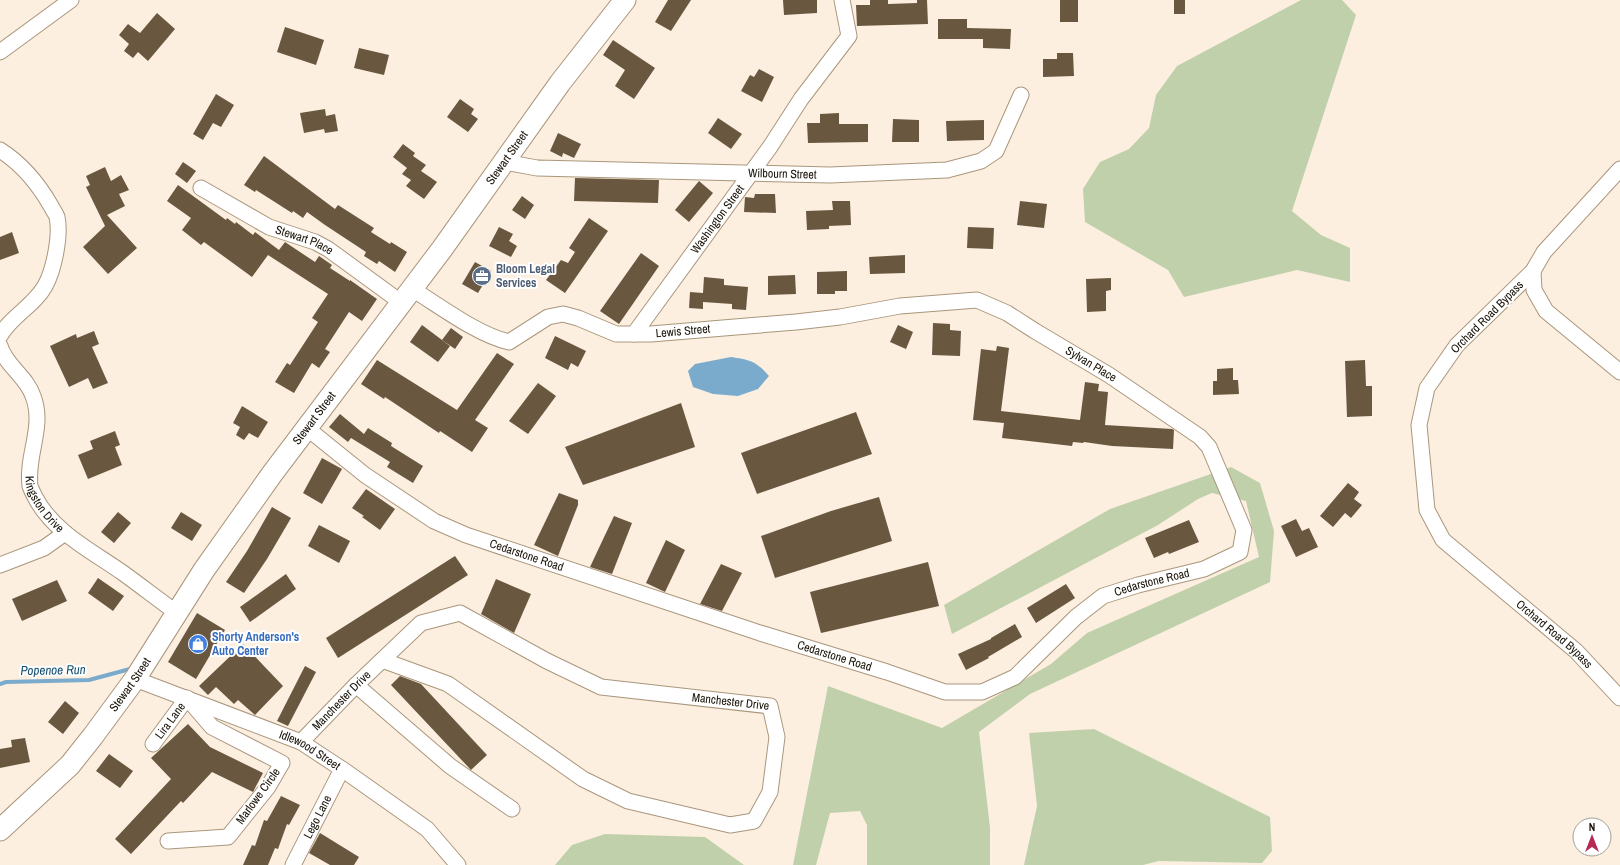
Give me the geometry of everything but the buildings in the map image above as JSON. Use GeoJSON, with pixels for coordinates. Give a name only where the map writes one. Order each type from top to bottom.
{"type":"FeatureCollection","features":[{"type":"Feature","properties":{"kind":"street"},"geometry":{"type":"LineString","coordinates":[[0,52],[71,0]]}},
{"type":"Feature","properties":{"kind":"street","name":"Stewart Street"},"geometry":{"type":"LineString","coordinates":[[2,827],[70,765],[135,679],[204,570],[270,478],[407,296],[560,83],[625,0]]}},
{"type":"Feature","properties":{"kind":"street","name":"Washington Street"},"geometry":{"type":"LineString","coordinates":[[634,334],[770,147],[802,99],[849,36],[842,0]]}},
{"type":"Feature","properties":{"kind":"street","name":"Wilbourn Street"},"geometry":{"type":"LineString","coordinates":[[504,162],[537,168],[830,175],[947,170],[981,161],[996,152],[1021,95]]}},
{"type":"Feature","properties":{"kind":"street"},"geometry":{"type":"LineString","coordinates":[[0,150],[24,169],[43,192],[57,217],[57,246],[52,269],[45,286],[34,300],[5,328],[0,336]]}},
{"type":"Feature","properties":{"kind":"street","name":"Orchard Road Bypass"},"geometry":{"type":"LineString","coordinates":[[1620,169],[1544,252],[1533,271],[1457,345],[1427,388],[1419,425],[1427,510],[1443,540],[1576,651],[1620,698]]}},
{"type":"Feature","properties":{"kind":"street","name":"Stewart Place"},"geometry":{"type":"LineString","coordinates":[[201,188],[269,227],[315,242],[407,296]]}},
{"type":"Feature","properties":{"kind":"street"},"geometry":{"type":"LineString","coordinates":[[1533,271],[1534,290],[1546,311],[1620,372]]}},
{"type":"Feature","properties":{"kind":"street","name":"Lewis Street"},"geometry":{"type":"LineString","coordinates":[[407,296],[496,339],[509,342],[548,317],[563,314],[578,318],[616,334],[651,334],[796,322],[840,317],[900,306],[977,300]]}},
{"type":"Feature","properties":{"kind":"street","name":"Sylvan Place"},"geometry":{"type":"LineString","coordinates":[[977,300],[1007,313],[1109,375],[1200,437]]}},
{"type":"Feature","properties":{"kind":"street","name":"Kingston Drive"},"geometry":{"type":"LineString","coordinates":[[0,346],[33,395],[38,412],[37,432],[29,470],[30,488],[41,508],[65,533],[177,613]]}},
{"type":"Feature","properties":{"kind":"street","name":"Cedarstone Road"},"geometry":{"type":"LineString","coordinates":[[308,429],[365,475],[434,521],[466,535],[760,633],[887,672],[945,692],[982,692],[1015,677],[1076,617],[1103,596],[1138,585],[1204,569],[1240,552],[1244,530],[1209,447],[1200,437]]}},
{"type":"Feature","properties":{"kind":"street"},"geometry":{"type":"LineString","coordinates":[[0,565],[44,548],[65,533]]}},
{"type":"Feature","properties":{"kind":"street","name":"Manchester Drive"},"geometry":{"type":"LineString","coordinates":[[301,742],[356,685],[382,660],[421,623],[460,613],[547,661],[601,687],[770,706],[777,737],[770,792],[754,821],[730,825],[628,801],[583,779],[448,684],[382,660]]}},
{"type":"Feature","properties":{"kind":"street","name":"Idlewood Street"},"geometry":{"type":"LineString","coordinates":[[135,679],[301,742],[427,829],[458,865]]}},
{"type":"Feature","properties":{"kind":"street"},"geometry":{"type":"LineString","coordinates":[[356,685],[450,766],[512,809]]}},
{"type":"Feature","properties":{"kind":"street","name":"Lira Lane"},"geometry":{"type":"LineString","coordinates":[[153,744],[187,698]]}},
{"type":"Feature","properties":{"kind":"street","name":"Marlowe Circle"},"geometry":{"type":"LineString","coordinates":[[168,841],[228,837],[268,787],[282,763],[212,727],[187,698]]}},
{"type":"Feature","properties":{"kind":"street","name":"Lego Lane"},"geometry":{"type":"LineString","coordinates":[[296,864],[342,769]]}},
{"type":"Feature","properties":{"kind":"green space"},"geometry":{"type":"Polygon","coordinates":[[[1301,0],[1342,0],[1356,15],[1292,211],[1321,235],[1350,248],[1350,282],[1297,270],[1184,297],[1168,270],[1085,222],[1083,189],[1100,162],[1129,149],[1149,128],[1156,95],[1177,66],[1301,0]]]}},
{"type":"Feature","properties":{"kind":"green space"},"geometry":{"type":"Polygon","coordinates":[[[1231,467],[1260,483],[1274,531],[1270,582],[1030,694],[979,732],[990,828],[990,865],[867,865],[867,825],[860,811],[830,813],[816,865],[793,865],[828,686],[942,728],[1051,664],[1087,633],[1259,557],[1246,501],[1212,493],[1198,499],[1158,525],[952,634],[944,605],[1110,509],[1231,467]]]}},
{"type":"Feature","properties":{"kind":"green space"},"geometry":{"type":"Polygon","coordinates":[[[1094,729],[1270,817],[1272,851],[1262,863],[1159,861],[1143,865],[1024,865],[1037,806],[1029,733],[1094,729]]]}},
{"type":"Feature","properties":{"kind":"green space"},"geometry":{"type":"Polygon","coordinates":[[[605,834],[705,837],[744,865],[555,865],[572,845],[605,834]]]}},
{"type":"Feature","properties":{"kind":"water"},"geometry":{"type":"Polygon","coordinates":[[[731,357],[743,359],[756,364],[769,376],[758,389],[738,396],[713,394],[693,387],[688,371],[695,364],[731,357]]]}},
{"type":"Feature","properties":{"kind":"waterway","name":"Popenoe Run"},"geometry":{"type":"LineString","coordinates":[[0,684],[6,682],[89,680],[130,669]]}},
{"type":"Feature","properties":{"kind":"place","name":"Bloom Legal Services"},"geometry":{"type":"Point","coordinates":[482,276]}},
{"type":"Feature","properties":{"kind":"place","name":"Shorty Anderson's Auto Center"},"geometry":{"type":"Point","coordinates":[198,644]}}]}
